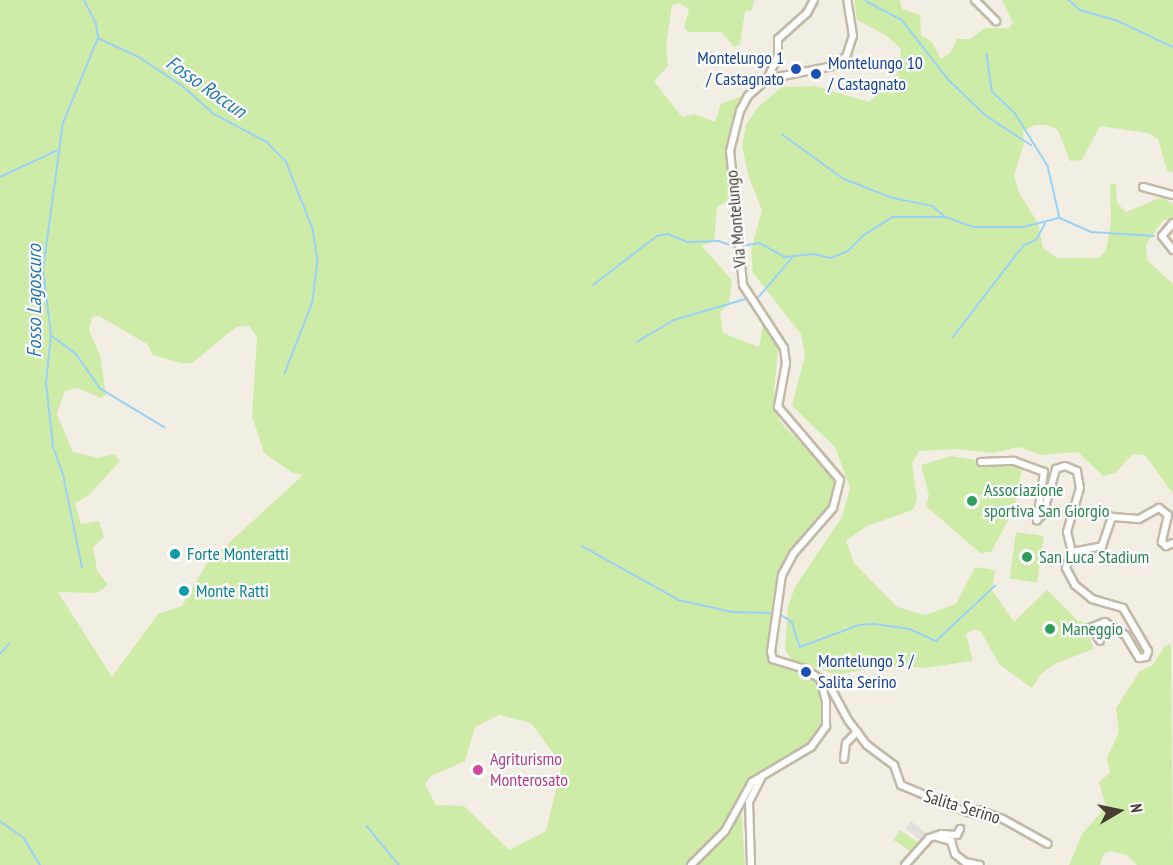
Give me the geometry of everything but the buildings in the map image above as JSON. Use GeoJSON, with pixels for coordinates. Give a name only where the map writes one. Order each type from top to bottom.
{"type":"FeatureCollection","features":[{"type":"Feature","properties":{"kind":"street"},"geometry":{"type":"LineString","coordinates":[[767,79],[778,56],[778,39],[807,14],[814,0]]}},
{"type":"Feature","properties":{"kind":"street"},"geometry":{"type":"LineString","coordinates":[[767,79],[833,66],[846,57],[853,36],[847,0]]}},
{"type":"Feature","properties":{"kind":"street"},"geometry":{"type":"LineString","coordinates":[[975,0],[996,21]]}},
{"type":"Feature","properties":{"kind":"street","name":"Via Montelungo"},"geometry":{"type":"LineString","coordinates":[[767,79],[748,96],[731,139],[740,271],[748,294],[775,328],[784,348],[780,411],[832,466],[841,484],[833,508],[793,554],[782,575],[771,652],[773,659],[796,666],[820,679]]}},
{"type":"Feature","properties":{"kind":"street"},"geometry":{"type":"LineString","coordinates":[[1143,187],[1173,195]]}},
{"type":"Feature","properties":{"kind":"street"},"geometry":{"type":"LineString","coordinates":[[1173,222],[1162,236],[1173,250]]}},
{"type":"Feature","properties":{"kind":"street"},"geometry":{"type":"LineString","coordinates":[[981,462],[1014,461],[1044,472],[1037,520],[1042,514],[1056,469],[1065,466],[1077,471],[1080,488],[1066,532],[1072,552],[1066,568],[1075,585],[1092,599],[1123,608],[1148,651],[1146,657],[1139,658],[1125,635],[1105,622],[1092,627],[1100,641]]}},
{"type":"Feature","properties":{"kind":"street"},"geometry":{"type":"LineString","coordinates":[[1072,552],[1102,546],[1112,517],[1139,519],[1159,508],[1168,515],[1162,542],[1168,546],[1173,543]]}},
{"type":"Feature","properties":{"kind":"street"},"geometry":{"type":"LineString","coordinates":[[691,865],[725,831],[746,789],[762,776],[811,747],[824,734],[826,701],[820,679]]}},
{"type":"Feature","properties":{"kind":"street","name":"Salita Serino"},"geometry":{"type":"LineString","coordinates":[[820,679],[828,683],[857,732],[894,765],[901,785],[920,795],[975,814],[978,810],[1027,830],[1036,840],[1048,844]]}},
{"type":"Feature","properties":{"kind":"street"},"geometry":{"type":"LineString","coordinates":[[844,759],[846,743],[857,732]]}},
{"type":"Feature","properties":{"kind":"street"},"geometry":{"type":"LineString","coordinates":[[751,865],[750,795],[762,776]]}},
{"type":"Feature","properties":{"kind":"street"},"geometry":{"type":"LineString","coordinates":[[905,865],[933,836],[957,835],[960,829]]}},
{"type":"Feature","properties":{"kind":"street"},"geometry":{"type":"LineString","coordinates":[[933,836],[951,841],[955,854],[980,865]]}},
{"type":"Feature","properties":{"kind":"green space"},"geometry":{"type":"Polygon","coordinates":[[[0,0],[754,0],[752,10],[745,11],[740,44],[734,47],[721,32],[688,32],[684,27],[689,9],[678,3],[672,5],[666,46],[668,66],[654,81],[682,117],[694,114],[715,122],[721,104],[747,94],[732,120],[727,147],[731,199],[717,207],[714,241],[702,246],[732,280],[729,303],[720,313],[723,333],[759,347],[764,321],[776,338],[778,350],[774,392],[777,414],[783,425],[834,476],[834,503],[785,560],[778,578],[768,656],[773,664],[797,671],[819,684],[823,725],[804,748],[749,782],[729,821],[691,865],[0,865],[0,0]],[[99,316],[92,317],[89,330],[100,355],[106,395],[101,398],[78,388],[65,391],[57,414],[73,452],[98,458],[114,454],[120,461],[89,495],[75,503],[81,524],[99,521],[104,537],[93,547],[97,570],[108,585],[97,593],[58,592],[112,677],[158,614],[182,606],[207,563],[303,475],[291,472],[264,453],[252,416],[257,337],[249,326],[236,327],[192,363],[181,363],[153,355],[147,344],[99,316]],[[499,715],[475,727],[465,761],[431,776],[425,784],[436,805],[464,806],[509,850],[546,831],[562,765],[531,723],[499,715]]]}},
{"type":"Feature","properties":{"kind":"green space"},"geometry":{"type":"Polygon","coordinates":[[[854,0],[900,0],[902,9],[920,15],[921,35],[932,42],[941,59],[950,53],[957,39],[970,39],[985,28],[1009,28],[1013,23],[1002,0],[1173,0],[1173,173],[1167,170],[1158,139],[1148,133],[1100,126],[1082,160],[1070,161],[1058,130],[1047,125],[1035,125],[1023,131],[1024,144],[1014,175],[1019,193],[1038,223],[1043,248],[1057,258],[1099,258],[1106,250],[1111,223],[1110,183],[1116,184],[1117,203],[1126,212],[1162,197],[1173,204],[1173,219],[1163,220],[1146,245],[1147,260],[1173,284],[1173,494],[1145,455],[1133,454],[1115,473],[1103,476],[1078,452],[1041,455],[1019,447],[993,453],[957,449],[919,451],[912,463],[917,500],[913,510],[867,526],[846,541],[854,563],[897,607],[925,615],[956,604],[975,567],[995,570],[992,590],[1014,622],[1047,590],[1078,621],[1087,623],[1093,649],[1055,664],[1041,674],[1032,688],[999,664],[981,632],[974,629],[966,634],[973,661],[924,668],[888,665],[837,675],[791,659],[785,649],[788,606],[795,587],[842,517],[850,488],[835,447],[792,406],[805,355],[801,334],[753,273],[751,251],[762,210],[749,178],[742,146],[746,125],[758,107],[782,87],[815,86],[869,102],[890,84],[900,68],[901,49],[887,36],[857,20],[854,0]]]}},
{"type":"Feature","properties":{"kind":"green space","name":"Associazione sportiva San Giorgio"},"geometry":{"type":"Polygon","coordinates":[[[951,456],[1022,467],[1015,508],[991,552],[980,553],[926,506],[929,496],[921,465],[951,456]]]}},
{"type":"Feature","properties":{"kind":"green space","name":"San Luca Stadium"},"geometry":{"type":"Polygon","coordinates":[[[1016,532],[1044,536],[1037,582],[1009,579],[1016,532]]]}},
{"type":"Feature","properties":{"kind":"green space"},"geometry":{"type":"Polygon","coordinates":[[[1171,643],[1173,865],[1137,865],[1127,855],[1110,851],[1103,855],[1100,865],[1069,865],[1082,834],[1106,807],[1099,782],[1110,773],[1107,758],[1119,732],[1116,708],[1140,671],[1153,665],[1164,647],[1171,643]]]}},
{"type":"Feature","properties":{"kind":"green space"},"geometry":{"type":"Polygon","coordinates":[[[741,808],[745,865],[697,865],[730,832],[741,808]]]}},
{"type":"Feature","properties":{"kind":"green space"},"geometry":{"type":"Polygon","coordinates":[[[900,830],[918,842],[912,852],[893,840],[900,830]]]}},
{"type":"Feature","properties":{"kind":"shaded area"},"geometry":{"type":"Polygon","coordinates":[[[911,821],[927,834],[922,841],[905,828],[911,821]]]}},
{"type":"Feature","properties":{"kind":"waterway","name":"Fosso Lagoscuro"},"geometry":{"type":"LineString","coordinates":[[82,568],[63,475],[53,447],[46,383],[51,335],[43,270],[63,123],[98,38],[96,24],[84,0]]}},
{"type":"Feature","properties":{"kind":"waterway"},"geometry":{"type":"LineString","coordinates":[[1069,0],[1080,10],[1116,20],[1173,47]]}},
{"type":"Feature","properties":{"kind":"waterway"},"geometry":{"type":"LineString","coordinates":[[866,1],[902,20],[948,79],[985,115],[1031,145]]}},
{"type":"Feature","properties":{"kind":"waterway","name":"Fosso Roccun"},"geometry":{"type":"LineString","coordinates":[[98,38],[139,57],[184,87],[214,114],[267,142],[286,161],[313,229],[318,261],[313,302],[285,374]]}},
{"type":"Feature","properties":{"kind":"waterway"},"geometry":{"type":"LineString","coordinates":[[987,54],[992,91],[1015,113],[1048,166],[1060,218],[1091,232],[1154,236]]}},
{"type":"Feature","properties":{"kind":"waterway"},"geometry":{"type":"LineString","coordinates":[[782,134],[844,179],[893,198],[933,206],[944,216]]}},
{"type":"Feature","properties":{"kind":"waterway"},"geometry":{"type":"LineString","coordinates":[[0,177],[56,151]]}},
{"type":"Feature","properties":{"kind":"waterway"},"geometry":{"type":"LineString","coordinates":[[741,246],[760,243],[785,257],[814,254],[831,258],[848,251],[864,235],[893,217],[946,217],[973,227],[1023,227],[1060,218]]}},
{"type":"Feature","properties":{"kind":"waterway"},"geometry":{"type":"LineString","coordinates":[[953,337],[1023,246],[1036,240],[1045,224]]}},
{"type":"Feature","properties":{"kind":"waterway"},"geometry":{"type":"LineString","coordinates":[[593,285],[657,236],[668,234],[688,242],[719,241],[736,247]]}},
{"type":"Feature","properties":{"kind":"waterway"},"geometry":{"type":"LineString","coordinates":[[753,297],[757,299],[792,258]]}},
{"type":"Feature","properties":{"kind":"waterway"},"geometry":{"type":"LineString","coordinates":[[637,342],[674,320],[749,298]]}},
{"type":"Feature","properties":{"kind":"waterway"},"geometry":{"type":"LineString","coordinates":[[51,335],[76,354],[101,389],[164,427]]}},
{"type":"Feature","properties":{"kind":"waterway"},"geometry":{"type":"LineString","coordinates":[[582,546],[679,600],[732,612],[775,613]]}},
{"type":"Feature","properties":{"kind":"waterway"},"geometry":{"type":"LineString","coordinates":[[780,614],[792,622],[800,647],[859,625],[874,624],[910,629],[936,641],[995,586]]}},
{"type":"Feature","properties":{"kind":"waterway"},"geometry":{"type":"LineString","coordinates":[[0,654],[9,644]]}},
{"type":"Feature","properties":{"kind":"waterway"},"geometry":{"type":"LineString","coordinates":[[0,821],[24,838],[40,865]]}},
{"type":"Feature","properties":{"kind":"waterway"},"geometry":{"type":"LineString","coordinates":[[367,826],[399,865]]}},
{"type":"Feature","properties":{"kind":"place","name":"Montelungo 1 / Castagnato"},"geometry":{"type":"Point","coordinates":[796,69]}},
{"type":"Feature","properties":{"kind":"place","name":"Montelungo 10 / Castagnato"},"geometry":{"type":"Point","coordinates":[816,74]}},
{"type":"Feature","properties":{"kind":"place","name":"Associazione sportiva San Giorgio"},"geometry":{"type":"Point","coordinates":[972,501]}},
{"type":"Feature","properties":{"kind":"place","name":"Forte Monteratti"},"geometry":{"type":"Point","coordinates":[175,554]}},
{"type":"Feature","properties":{"kind":"place","name":"San Luca Stadium"},"geometry":{"type":"Point","coordinates":[1027,557]}},
{"type":"Feature","properties":{"kind":"place","name":"Monte Ratti"},"geometry":{"type":"Point","coordinates":[184,591]}},
{"type":"Feature","properties":{"kind":"place","name":"Maneggio"},"geometry":{"type":"Point","coordinates":[1050,629]}},
{"type":"Feature","properties":{"kind":"place","name":"Montelungo 3 / Salita Serino"},"geometry":{"type":"Point","coordinates":[806,672]}},
{"type":"Feature","properties":{"kind":"place","name":"Agriturismo Monterosato"},"geometry":{"type":"Point","coordinates":[478,770]}}]}
